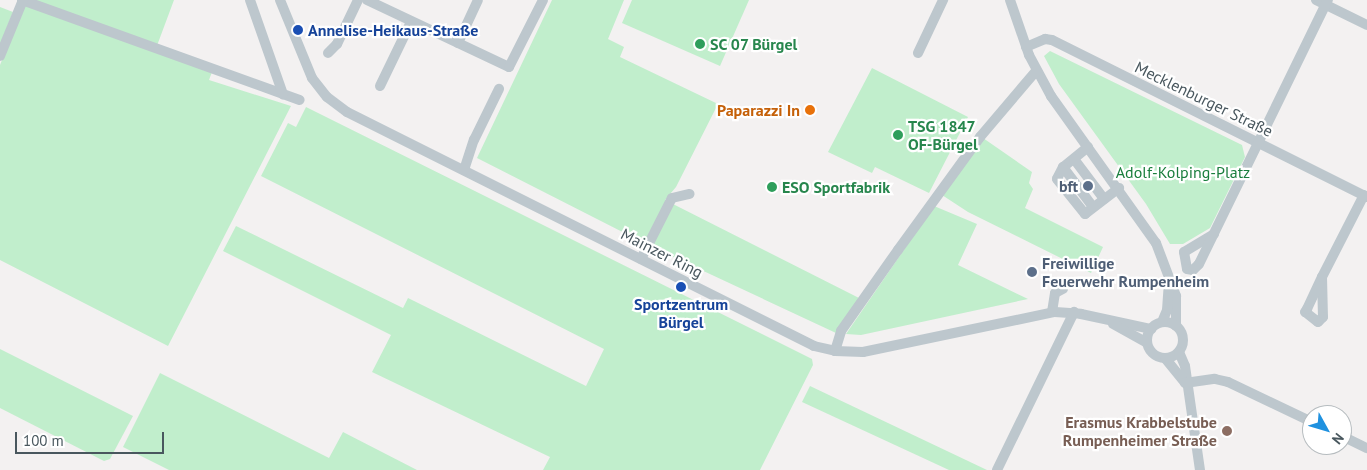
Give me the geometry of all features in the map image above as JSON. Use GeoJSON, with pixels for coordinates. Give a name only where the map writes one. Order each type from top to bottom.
{"type":"FeatureCollection","features":[{"type":"Feature","properties":{"kind":"street"},"geometry":{"type":"LineString","coordinates":[[0,56],[22,0],[300,100]]}},
{"type":"Feature","properties":{"kind":"street"},"geometry":{"type":"LineString","coordinates":[[250,0],[282,94]]}},
{"type":"Feature","properties":{"kind":"street","name":"Mainzer Ring"},"geometry":{"type":"LineString","coordinates":[[280,0],[305,67],[327,97],[362,120],[814,346],[835,351],[881,349],[1052,312],[1074,312],[1151,329]]}},
{"type":"Feature","properties":{"kind":"street"},"geometry":{"type":"LineString","coordinates":[[328,53],[337,44],[358,0]]}},
{"type":"Feature","properties":{"kind":"street"},"geometry":{"type":"LineString","coordinates":[[367,0],[509,67],[543,0]]}},
{"type":"Feature","properties":{"kind":"street"},"geometry":{"type":"LineString","coordinates":[[458,43],[478,0]]}},
{"type":"Feature","properties":{"kind":"street"},"geometry":{"type":"LineString","coordinates":[[918,53],[943,0]]}},
{"type":"Feature","properties":{"kind":"street"},"geometry":{"type":"LineString","coordinates":[[1010,0],[1036,71],[1151,234],[1169,277],[1176,296],[1176,326],[1183,338],[1179,352],[1185,366],[1200,470]]}},
{"type":"Feature","properties":{"kind":"street"},"geometry":{"type":"LineString","coordinates":[[1316,0],[1327,2],[1367,25]]}},
{"type":"Feature","properties":{"kind":"street"},"geometry":{"type":"LineString","coordinates":[[1214,234],[1327,2]]}},
{"type":"Feature","properties":{"kind":"street"},"geometry":{"type":"LineString","coordinates":[[380,86],[412,22]]}},
{"type":"Feature","properties":{"kind":"street","name":"Mecklenburger Straße"},"geometry":{"type":"LineString","coordinates":[[1026,47],[1045,39],[1052,40],[1365,196]]}},
{"type":"Feature","properties":{"kind":"street"},"geometry":{"type":"LineString","coordinates":[[835,351],[841,331],[898,250],[980,137],[1036,71]]}},
{"type":"Feature","properties":{"kind":"street"},"geometry":{"type":"LineString","coordinates":[[464,170],[474,140],[498,89]]}},
{"type":"Feature","properties":{"kind":"street"},"geometry":{"type":"LineString","coordinates":[[1088,147],[1063,167],[1057,179],[1085,214],[1119,188]]}},
{"type":"Feature","properties":{"kind":"street"},"geometry":{"type":"LineString","coordinates":[[1074,159],[1104,199]]}},
{"type":"Feature","properties":{"kind":"street"},"geometry":{"type":"LineString","coordinates":[[641,259],[672,198],[690,194]]}},
{"type":"Feature","properties":{"kind":"street"},"geometry":{"type":"LineString","coordinates":[[1322,277],[1365,196]]}},
{"type":"Feature","properties":{"kind":"street"},"geometry":{"type":"LineString","coordinates":[[1169,277],[1167,310],[1162,322],[1151,329],[1147,343],[1152,354],[1165,358],[1186,383]]}},
{"type":"Feature","properties":{"kind":"street"},"geometry":{"type":"LineString","coordinates":[[1052,312],[1054,293],[1063,289]]}},
{"type":"Feature","properties":{"kind":"street"},"geometry":{"type":"LineString","coordinates":[[997,470],[1074,312]]}},
{"type":"Feature","properties":{"kind":"street","name":"Mainzer Ring"},"geometry":{"type":"LineString","coordinates":[[1109,321],[1147,343]]}},
{"type":"Feature","properties":{"kind":"street"},"geometry":{"type":"LineString","coordinates":[[1162,322],[1176,326]]}},
{"type":"Feature","properties":{"kind":"street"},"geometry":{"type":"LineString","coordinates":[[1165,358],[1179,352]]}},
{"type":"Feature","properties":{"kind":"street"},"geometry":{"type":"LineString","coordinates":[[1186,383],[1215,379],[1228,382],[1302,417]]}},
{"type":"Feature","properties":{"kind":"street"},"geometry":{"type":"LineString","coordinates":[[1352,441],[1367,448]]}},
{"type":"Feature","properties":{"kind":"green space"},"geometry":{"type":"Polygon","coordinates":[[[26,0],[174,0],[155,51],[212,72],[209,80],[291,106],[168,346],[0,260],[0,65],[26,0]]]}},
{"type":"Feature","properties":{"kind":"green space"},"geometry":{"type":"Polygon","coordinates":[[[552,0],[624,0],[608,39],[624,47],[620,57],[718,104],[676,187],[665,200],[861,299],[836,333],[652,247],[477,158],[552,0]]]}},
{"type":"Feature","properties":{"kind":"green space","name":"SC 07 Bürgel"},"geometry":{"type":"Polygon","coordinates":[[[632,0],[749,0],[720,66],[622,23],[632,0]]]}},
{"type":"Feature","properties":{"kind":"green space"},"geometry":{"type":"Polygon","coordinates":[[[0,7],[13,12],[0,45],[0,7]]]}},
{"type":"Feature","properties":{"kind":"green space","name":"Adolf-Kolping-Platz"},"geometry":{"type":"Polygon","coordinates":[[[1050,51],[1242,145],[1245,157],[1210,228],[1183,244],[1170,244],[1146,204],[1059,84],[1044,56],[1050,51]]]}},
{"type":"Feature","properties":{"kind":"green space","name":"TSG 1847 OF-Bürgel"},"geometry":{"type":"Polygon","coordinates":[[[872,68],[968,117],[929,193],[875,167],[872,173],[828,152],[872,68]]]}},
{"type":"Feature","properties":{"kind":"green space"},"geometry":{"type":"Polygon","coordinates":[[[306,107],[812,359],[813,365],[760,470],[543,470],[550,457],[372,372],[391,335],[223,251],[236,226],[403,308],[408,298],[586,386],[604,349],[261,176],[288,123],[296,127],[306,107]]]}},
{"type":"Feature","properties":{"kind":"green space"},"geometry":{"type":"Polygon","coordinates":[[[983,138],[1032,172],[1029,183],[1033,189],[1025,208],[1103,247],[1091,273],[968,212],[942,195],[983,138]]]}},
{"type":"Feature","properties":{"kind":"green space"},"geometry":{"type":"Polygon","coordinates":[[[934,206],[977,224],[958,265],[1028,299],[861,335],[846,334],[934,206]]]}},
{"type":"Feature","properties":{"kind":"green space"},"geometry":{"type":"Polygon","coordinates":[[[0,349],[133,416],[110,459],[104,461],[0,408],[0,349]]]}},
{"type":"Feature","properties":{"kind":"green space"},"geometry":{"type":"Polygon","coordinates":[[[160,373],[329,458],[343,432],[417,470],[169,470],[123,447],[160,373]]]}},
{"type":"Feature","properties":{"kind":"green space"},"geometry":{"type":"Polygon","coordinates":[[[810,386],[987,470],[949,470],[802,402],[810,386]]]}},
{"type":"Feature","properties":{"kind":"place","name":"Annelise-Heikaus-Straße"},"geometry":{"type":"Point","coordinates":[298,30]}},
{"type":"Feature","properties":{"kind":"place","name":"SC 07 Bürgel"},"geometry":{"type":"Point","coordinates":[700,44]}},
{"type":"Feature","properties":{"kind":"place","name":"Paparazzi In"},"geometry":{"type":"Point","coordinates":[810,110]}},
{"type":"Feature","properties":{"kind":"place","name":"TSG 1847 OF-Bürgel"},"geometry":{"type":"Point","coordinates":[898,135]}},
{"type":"Feature","properties":{"kind":"place","name":"bft"},"geometry":{"type":"Point","coordinates":[1088,186]}},
{"type":"Feature","properties":{"kind":"place","name":"ESO Sportfabrik"},"geometry":{"type":"Point","coordinates":[772,187]}},
{"type":"Feature","properties":{"kind":"place","name":"Freiwillige Feuerwehr Rumpenheim"},"geometry":{"type":"Point","coordinates":[1032,272]}},
{"type":"Feature","properties":{"kind":"place","name":"Sportzentrum Bürgel"},"geometry":{"type":"Point","coordinates":[681,287]}},
{"type":"Feature","properties":{"kind":"place","name":"Erasmus Krabbelstube Rumpenheimer Straße"},"geometry":{"type":"Point","coordinates":[1227,431]}}]}
